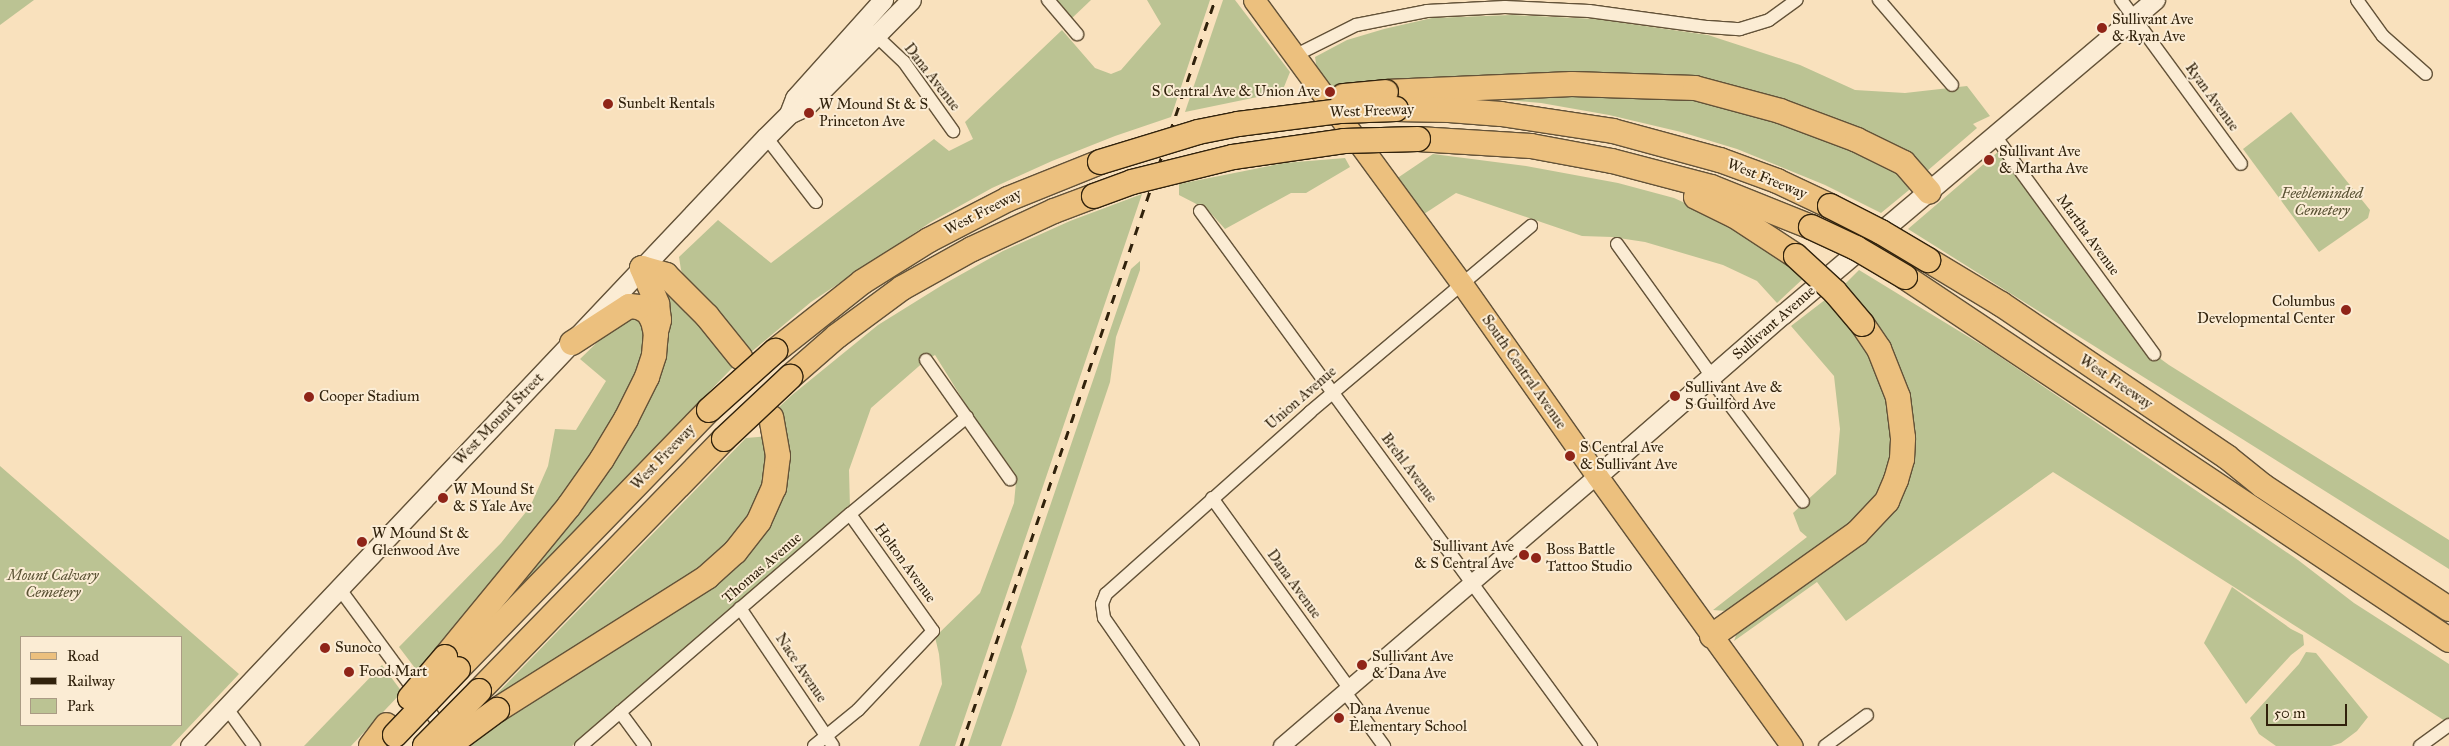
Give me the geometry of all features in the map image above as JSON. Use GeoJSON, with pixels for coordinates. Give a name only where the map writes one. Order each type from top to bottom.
{"type":"FeatureCollection","features":[{"type":"Feature","properties":{"kind":"highway"},"geometry":{"type":"LineString","coordinates":[[1391,100],[1572,84],[1695,88],[1780,110],[1857,140],[1904,163],[1929,192]]}},
{"type":"Feature","properties":{"kind":"highway","name":"West Freeway"},"geometry":{"type":"LineString","coordinates":[[371,746],[388,735],[451,663],[709,410],[775,351],[862,282],[929,240],[1008,198],[1100,162],[1198,132],[1238,124],[1340,111],[1391,100],[1449,110],[1500,114],[1613,131],[1720,160],[1777,182],[1830,206],[1881,232],[2001,304],[2227,457],[2263,486],[2449,609]]}},
{"type":"Feature","properties":{"kind":"highway","name":"West Freeway"},"geometry":{"type":"LineString","coordinates":[[425,746],[724,439],[837,336],[902,288],[972,249],[1094,196],[1141,180],[1233,157],[1344,141],[1418,139],[1530,146],[1612,161],[1711,187],[1811,227],[1856,248],[2001,339],[2257,514],[2449,640]]}},
{"type":"Feature","properties":{"kind":"highway"},"geometry":{"type":"LineString","coordinates":[[1612,161],[1706,201],[1743,221],[1796,256],[1835,292],[1862,324],[1879,349],[1898,397],[1903,438],[1902,460],[1887,501],[1857,533],[1712,636]]}},
{"type":"Feature","properties":{"kind":"highway"},"geometry":{"type":"LineString","coordinates":[[451,663],[602,459],[626,419],[647,377],[654,355],[659,320],[657,304],[642,268]]}},
{"type":"Feature","properties":{"kind":"highway"},"geometry":{"type":"LineString","coordinates":[[642,268],[666,275],[707,316],[740,357]]}},
{"type":"Feature","properties":{"kind":"highway"},"geometry":{"type":"LineString","coordinates":[[572,343],[629,306],[639,307],[648,312],[653,321],[656,334]]}},
{"type":"Feature","properties":{"kind":"highway"},"geometry":{"type":"LineString","coordinates":[[448,746],[496,710],[707,577],[735,552],[758,521],[774,488],[778,456],[771,418]]}},
{"type":"Feature","properties":{"kind":"main road","name":"West Mound Street"},"geometry":{"type":"LineString","coordinates":[[190,746],[766,137],[789,114],[806,106],[869,29],[883,0]]}},
{"type":"Feature","properties":{"kind":"main road","name":"West Mound Street"},"geometry":{"type":"LineString","coordinates":[[869,29],[911,0]]}},
{"type":"Feature","properties":{"kind":"main road","name":"South Central Avenue"},"geometry":{"type":"LineString","coordinates":[[1254,0],[1462,284],[1596,476],[1792,746]]}},
{"type":"Feature","properties":{"kind":"main road","name":"Sullivant Avenue"},"geometry":{"type":"LineString","coordinates":[[1596,476],[2155,0]]}},
{"type":"Feature","properties":{"kind":"street"},"geometry":{"type":"LineString","coordinates":[[1048,0],[1077,34]]}},
{"type":"Feature","properties":{"kind":"street"},"geometry":{"type":"LineString","coordinates":[[1294,56],[1356,25],[1426,5],[1505,7],[1589,6],[1708,28],[1740,29],[1769,20],[1798,0]]}},
{"type":"Feature","properties":{"kind":"street"},"geometry":{"type":"LineString","coordinates":[[1879,0],[1952,85]]}},
{"type":"Feature","properties":{"kind":"street","name":"Ryan Avenue"},"geometry":{"type":"LineString","coordinates":[[2121,0],[2242,164]]}},
{"type":"Feature","properties":{"kind":"street"},"geometry":{"type":"LineString","coordinates":[[2357,0],[2383,36],[2426,74]]}},
{"type":"Feature","properties":{"kind":"street","name":"Dana Avenue"},"geometry":{"type":"LineString","coordinates":[[869,29],[904,62],[953,131]]}},
{"type":"Feature","properties":{"kind":"street","name":"Martha Avenue"},"geometry":{"type":"LineString","coordinates":[[1995,136],[2154,354]]}},
{"type":"Feature","properties":{"kind":"street"},"geometry":{"type":"LineString","coordinates":[[766,137],[816,202]]}},
{"type":"Feature","properties":{"kind":"street","name":"Brehl Avenue"},"geometry":{"type":"LineString","coordinates":[[1200,210],[1590,746]]}},
{"type":"Feature","properties":{"kind":"street","name":"Union Avenue"},"geometry":{"type":"LineString","coordinates":[[1193,746],[1104,618],[1102,604],[1106,594],[1332,393],[1531,226]]}},
{"type":"Feature","properties":{"kind":"street"},"geometry":{"type":"LineString","coordinates":[[1617,244],[1711,377],[1803,502]]}},
{"type":"Feature","properties":{"kind":"street"},"geometry":{"type":"LineString","coordinates":[[926,360],[1010,479]]}},
{"type":"Feature","properties":{"kind":"street","name":"Thomas Avenue"},"geometry":{"type":"LineString","coordinates":[[581,746],[850,514],[967,417]]}},
{"type":"Feature","properties":{"kind":"street","name":"Sullivant Avenue"},"geometry":{"type":"LineString","coordinates":[[1282,746],[1596,476]]}},
{"type":"Feature","properties":{"kind":"street","name":"Dana Avenue"},"geometry":{"type":"LineString","coordinates":[[1212,498],[1347,690],[1384,746]]}},
{"type":"Feature","properties":{"kind":"street","name":"Holton Avenue"},"geometry":{"type":"LineString","coordinates":[[830,741],[934,631],[850,514]]}},
{"type":"Feature","properties":{"kind":"street"},"geometry":{"type":"LineString","coordinates":[[339,588],[455,746]]}},
{"type":"Feature","properties":{"kind":"street","name":"Nace Avenue"},"geometry":{"type":"LineString","coordinates":[[740,608],[830,741]]}},
{"type":"Feature","properties":{"kind":"street"},"geometry":{"type":"LineString","coordinates":[[226,707],[254,746]]}},
{"type":"Feature","properties":{"kind":"street"},"geometry":{"type":"LineString","coordinates":[[620,712],[645,746]]}},
{"type":"Feature","properties":{"kind":"street"},"geometry":{"type":"LineString","coordinates":[[1825,746],[1867,715]]}},
{"type":"Feature","properties":{"kind":"street"},"geometry":{"type":"LineString","coordinates":[[2420,746],[2449,725]]}},
{"type":"Feature","properties":{"kind":"street"},"geometry":{"type":"LineString","coordinates":[[814,746],[830,741]]}},
{"type":"Feature","properties":{"kind":"green space"},"geometry":{"type":"Polygon","coordinates":[[[0,0],[34,0],[0,25],[0,0]]]}},
{"type":"Feature","properties":{"kind":"green space"},"geometry":{"type":"Polygon","coordinates":[[[1053,0],[1091,0],[1070,20],[1053,0]]]}},
{"type":"Feature","properties":{"kind":"green space"},"geometry":{"type":"Polygon","coordinates":[[[1147,0],[1210,0],[1171,117],[1115,136],[1052,161],[992,188],[931,222],[811,302],[750,353],[686,279],[681,270],[679,257],[718,220],[771,263],[934,139],[949,151],[973,139],[965,122],[1062,30],[1095,68],[1111,74],[1121,70],[1161,24],[1147,0]]]}},
{"type":"Feature","properties":{"kind":"green space"},"geometry":{"type":"Polygon","coordinates":[[[1223,0],[1235,0],[1290,72],[1282,92],[1185,112],[1223,0]]]}},
{"type":"Feature","properties":{"kind":"green space"},"geometry":{"type":"Polygon","coordinates":[[[1512,15],[1596,19],[1708,35],[1800,65],[1855,90],[1905,93],[1967,86],[1990,116],[1973,124],[1977,128],[1926,172],[1799,106],[1745,88],[1690,78],[1619,74],[1414,80],[1328,87],[1317,70],[1315,57],[1347,40],[1384,29],[1432,18],[1512,15]]]}},
{"type":"Feature","properties":{"kind":"green space"},"geometry":{"type":"Polygon","coordinates":[[[1646,91],[1744,106],[1880,156],[1909,184],[1909,190],[1881,213],[1825,185],[1737,149],[1681,132],[1609,115],[1541,103],[1471,97],[1646,91]]]}},
{"type":"Feature","properties":{"kind":"green space","name":"Feebleminded Cemetery"},"geometry":{"type":"Polygon","coordinates":[[[2291,112],[2370,210],[2368,218],[2319,252],[2243,149],[2291,112]]]}},
{"type":"Feature","properties":{"kind":"green space"},"geometry":{"type":"Polygon","coordinates":[[[1999,151],[2140,344],[2169,365],[2449,540],[2449,569],[1908,229],[1999,151]]]}},
{"type":"Feature","properties":{"kind":"green space"},"geometry":{"type":"Polygon","coordinates":[[[1433,154],[1526,166],[1618,183],[1674,198],[1738,227],[1807,275],[1777,303],[1757,281],[1723,265],[1645,242],[1612,237],[1582,236],[1456,193],[1424,214],[1396,179],[1433,154]]]}},
{"type":"Feature","properties":{"kind":"green space"},"geometry":{"type":"Polygon","coordinates":[[[1345,158],[1350,167],[1306,193],[1291,193],[1225,229],[1208,210],[1179,195],[1179,184],[1284,163],[1345,158]]]}},
{"type":"Feature","properties":{"kind":"green space"},"geometry":{"type":"Polygon","coordinates":[[[1142,194],[955,746],[919,746],[942,684],[935,637],[980,593],[1014,503],[1016,482],[1014,472],[973,416],[935,355],[926,360],[871,408],[849,470],[850,508],[646,684],[572,746],[470,746],[467,742],[702,593],[726,576],[751,552],[774,517],[777,409],[792,395],[878,325],[944,284],[1003,251],[1070,221],[1142,194]]]}},
{"type":"Feature","properties":{"kind":"green space"},"geometry":{"type":"Polygon","coordinates":[[[1140,261],[1140,270],[1116,337],[1110,382],[1021,647],[1027,671],[1014,710],[1001,746],[968,746],[1131,269],[1140,261]]]}},
{"type":"Feature","properties":{"kind":"green space"},"geometry":{"type":"Polygon","coordinates":[[[1859,270],[1990,350],[2298,560],[2354,603],[2449,664],[2449,718],[2445,721],[2053,472],[1846,621],[1817,582],[1734,641],[1738,630],[1865,536],[1909,448],[1842,287],[1859,270]]]}},
{"type":"Feature","properties":{"kind":"green space"},"geometry":{"type":"Polygon","coordinates":[[[661,285],[702,323],[736,364],[516,591],[512,587],[624,441],[661,285]]]}},
{"type":"Feature","properties":{"kind":"green space"},"geometry":{"type":"Polygon","coordinates":[[[1830,296],[1846,315],[1885,381],[1895,443],[1884,487],[1853,524],[1737,608],[1726,611],[1713,610],[1807,537],[1800,531],[1793,513],[1836,474],[1840,429],[1834,376],[1791,326],[1830,296]]]}},
{"type":"Feature","properties":{"kind":"green space"},"geometry":{"type":"Polygon","coordinates":[[[629,315],[646,320],[648,349],[625,404],[559,503],[418,672],[399,647],[501,543],[530,507],[548,466],[555,429],[576,430],[606,381],[580,359],[617,323],[629,315]]]}},
{"type":"Feature","properties":{"kind":"green space"},"geometry":{"type":"Polygon","coordinates":[[[769,436],[761,503],[727,551],[484,707],[746,438],[769,436]]]}},
{"type":"Feature","properties":{"kind":"green space","name":"Mount Calvary Cemetery"},"geometry":{"type":"Polygon","coordinates":[[[0,466],[239,674],[171,746],[0,746],[0,466]]]}},
{"type":"Feature","properties":{"kind":"green space"},"geometry":{"type":"Polygon","coordinates":[[[2232,587],[2291,629],[2303,635],[2304,645],[2291,655],[2246,704],[2204,643],[2232,587]]]}},
{"type":"Feature","properties":{"kind":"green space"},"geometry":{"type":"Polygon","coordinates":[[[2306,652],[2316,653],[2368,717],[2357,731],[2341,743],[2331,746],[2276,746],[2259,734],[2250,718],[2299,664],[2306,652]]]}},
{"type":"Feature","properties":{"kind":"green space"},"geometry":{"type":"Polygon","coordinates":[[[382,665],[402,692],[351,746],[304,746],[382,665]]]}},
{"type":"Feature","properties":{"kind":"railway"},"geometry":{"type":"LineString","coordinates":[[961,746],[1215,0]]}},
{"type":"Feature","properties":{"kind":"place","name":"Sullivant Ave & Ryan Ave"},"geometry":{"type":"Point","coordinates":[2102,28]}},
{"type":"Feature","properties":{"kind":"place","name":"S Central Ave & Union Ave"},"geometry":{"type":"Point","coordinates":[1330,92]}},
{"type":"Feature","properties":{"kind":"place","name":"Sunbelt Rentals"},"geometry":{"type":"Point","coordinates":[608,104]}},
{"type":"Feature","properties":{"kind":"place","name":"W Mound St & S Princeton Ave"},"geometry":{"type":"Point","coordinates":[809,113]}},
{"type":"Feature","properties":{"kind":"place","name":"Sullivant Ave & Martha Ave"},"geometry":{"type":"Point","coordinates":[1989,160]}},
{"type":"Feature","properties":{"kind":"place","name":"Columbus Developmental Center"},"geometry":{"type":"Point","coordinates":[2346,310]}},
{"type":"Feature","properties":{"kind":"place","name":"Sullivant Ave & S Guilford Ave"},"geometry":{"type":"Point","coordinates":[1675,396]}},
{"type":"Feature","properties":{"kind":"place","name":"Cooper Stadium"},"geometry":{"type":"Point","coordinates":[309,397]}},
{"type":"Feature","properties":{"kind":"place","name":"S Central Ave & Sullivant Ave"},"geometry":{"type":"Point","coordinates":[1570,456]}},
{"type":"Feature","properties":{"kind":"place","name":"W Mound St & S Yale Ave"},"geometry":{"type":"Point","coordinates":[443,498]}},
{"type":"Feature","properties":{"kind":"place","name":"W Mound St & Glenwood Ave"},"geometry":{"type":"Point","coordinates":[362,542]}},
{"type":"Feature","properties":{"kind":"place","name":"Sullivant Ave & S Central Ave"},"geometry":{"type":"Point","coordinates":[1524,555]}},
{"type":"Feature","properties":{"kind":"place","name":"Boss Battle Tattoo Studio"},"geometry":{"type":"Point","coordinates":[1536,558]}},
{"type":"Feature","properties":{"kind":"place","name":"Sunoco"},"geometry":{"type":"Point","coordinates":[325,648]}},
{"type":"Feature","properties":{"kind":"place","name":"Sullivant Ave & Dana Ave"},"geometry":{"type":"Point","coordinates":[1362,665]}},
{"type":"Feature","properties":{"kind":"place","name":"Food Mart"},"geometry":{"type":"Point","coordinates":[349,672]}},
{"type":"Feature","properties":{"kind":"place","name":"Dana Avenue Elementary School"},"geometry":{"type":"Point","coordinates":[1339,718]}}]}
